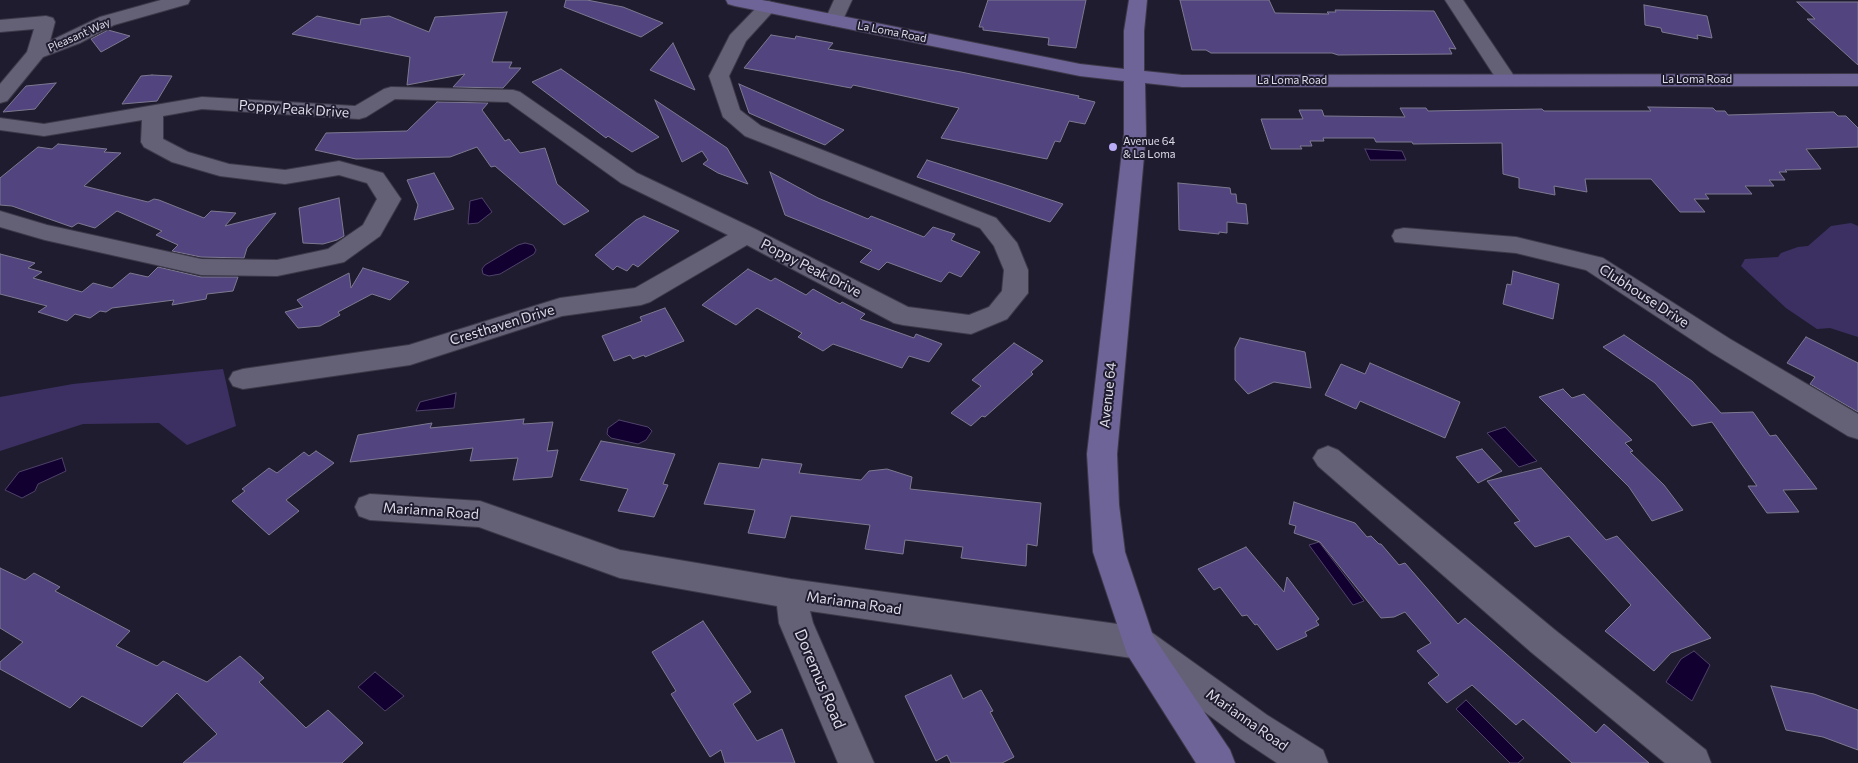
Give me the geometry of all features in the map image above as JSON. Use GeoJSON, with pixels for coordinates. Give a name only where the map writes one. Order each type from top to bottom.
{"type":"FeatureCollection","features":[{"type":"Feature","properties":{"kind":"street","name":"Pleasant Way"},"geometry":{"type":"LineString","coordinates":[[36,53],[73,39],[107,21],[181,0]]}},
{"type":"Feature","properties":{"kind":"street","name":"La Loma Road"},"geometry":{"type":"LineString","coordinates":[[734,0],[1080,70],[1182,81],[1506,79],[1858,80]]}},
{"type":"Feature","properties":{"kind":"street"},"geometry":{"type":"LineString","coordinates":[[834,20],[843,0]]}},
{"type":"Feature","properties":{"kind":"street","name":"Avenue 64"},"geometry":{"type":"LineString","coordinates":[[1138,0],[1134,31],[1136,77],[1135,134],[1102,454],[1104,505],[1109,552],[1139,643],[1217,763]]}},
{"type":"Feature","properties":{"kind":"street"},"geometry":{"type":"LineString","coordinates":[[1454,0],[1506,79]]}},
{"type":"Feature","properties":{"kind":"street","name":"Poppy Peak Drive"},"geometry":{"type":"LineString","coordinates":[[0,124],[44,130],[202,103],[359,113],[391,93],[513,96],[629,178],[747,235],[903,316],[971,325],[998,313],[1015,293],[1016,270],[1005,243],[988,223],[753,131],[730,113],[718,76],[737,39],[768,7]]}},
{"type":"Feature","properties":{"kind":"street"},"geometry":{"type":"LineString","coordinates":[[0,12],[35,13],[46,22]]}},
{"type":"Feature","properties":{"kind":"street"},"geometry":{"type":"LineString","coordinates":[[0,97],[36,53],[46,22]]}},
{"type":"Feature","properties":{"kind":"street"},"geometry":{"type":"LineString","coordinates":[[0,26],[46,22]]}},
{"type":"Feature","properties":{"kind":"street"},"geometry":{"type":"LineString","coordinates":[[0,219],[44,232],[201,267],[277,268],[335,256],[372,230],[389,199],[375,178],[339,168],[284,177],[228,171],[180,157],[152,142],[152,113]]}},
{"type":"Feature","properties":{"kind":"street","name":"Cresthaven Drive"},"geometry":{"type":"LineString","coordinates":[[243,380],[410,355],[560,307],[641,296],[747,235]]}},
{"type":"Feature","properties":{"kind":"street","name":"Clubhouse Drive"},"geometry":{"type":"LineString","coordinates":[[1404,236],[1516,245],[1594,264],[1721,346],[1858,428]]}},
{"type":"Feature","properties":{"kind":"street"},"geometry":{"type":"LineString","coordinates":[[1328,458],[1543,641],[1693,763]]}},
{"type":"Feature","properties":{"kind":"street","name":"Marianna Road"},"geometry":{"type":"LineString","coordinates":[[370,507],[480,514],[620,564],[791,594],[1139,643],[1254,727],[1310,763]]}},
{"type":"Feature","properties":{"kind":"street","name":"Doremus Road"},"geometry":{"type":"LineString","coordinates":[[791,594],[796,623],[856,763]]}},
{"type":"Feature","properties":{"kind":"shaded area"},"geometry":{"type":"Polygon","coordinates":[[[1365,149],[1402,151],[1406,160],[1370,160],[1365,149]]]}},
{"type":"Feature","properties":{"kind":"shaded area"},"geometry":{"type":"Polygon","coordinates":[[[482,198],[492,212],[478,223],[468,224],[470,201],[482,198]]]}},
{"type":"Feature","properties":{"kind":"shaded area"},"geometry":{"type":"Polygon","coordinates":[[[1851,223],[1858,226],[1858,337],[1830,328],[1817,329],[1786,308],[1741,266],[1745,259],[1778,257],[1781,253],[1798,247],[1808,246],[1831,226],[1851,223]]]}},
{"type":"Feature","properties":{"kind":"shaded area"},"geometry":{"type":"Polygon","coordinates":[[[525,243],[533,245],[536,250],[534,254],[500,274],[489,276],[483,274],[482,269],[485,265],[518,245],[525,243]]]}},
{"type":"Feature","properties":{"kind":"shaded area"},"geometry":{"type":"Polygon","coordinates":[[[223,369],[236,426],[187,445],[159,423],[83,424],[0,451],[0,397],[73,384],[223,369]]]}},
{"type":"Feature","properties":{"kind":"shaded area"},"geometry":{"type":"Polygon","coordinates":[[[456,393],[454,408],[416,411],[420,402],[456,393]]]}},
{"type":"Feature","properties":{"kind":"shaded area"},"geometry":{"type":"Polygon","coordinates":[[[619,420],[648,427],[652,431],[646,440],[638,444],[611,438],[607,434],[608,428],[619,420]]]}},
{"type":"Feature","properties":{"kind":"shaded area"},"geometry":{"type":"Polygon","coordinates":[[[1505,427],[1537,461],[1519,467],[1487,433],[1505,427]]]}},
{"type":"Feature","properties":{"kind":"shaded area"},"geometry":{"type":"Polygon","coordinates":[[[62,458],[66,471],[38,484],[35,491],[22,498],[5,490],[19,472],[62,458]]]}},
{"type":"Feature","properties":{"kind":"shaded area"},"geometry":{"type":"Polygon","coordinates":[[[1319,542],[1364,601],[1353,605],[1309,545],[1319,542]]]}},
{"type":"Feature","properties":{"kind":"shaded area"},"geometry":{"type":"Polygon","coordinates":[[[1694,651],[1710,665],[1692,701],[1666,682],[1681,659],[1694,651]]]}},
{"type":"Feature","properties":{"kind":"shaded area"},"geometry":{"type":"Polygon","coordinates":[[[375,672],[404,696],[385,711],[358,687],[375,672]]]}},
{"type":"Feature","properties":{"kind":"shaded area"},"geometry":{"type":"Polygon","coordinates":[[[1466,700],[1524,758],[1518,763],[1510,763],[1456,709],[1466,700]]]}},
{"type":"Feature","properties":{"kind":"building"},"geometry":{"type":"Polygon","coordinates":[[[566,0],[587,0],[623,7],[663,23],[641,37],[564,7],[566,0]]]}},
{"type":"Feature","properties":{"kind":"building"},"geometry":{"type":"Polygon","coordinates":[[[988,0],[1086,0],[1076,48],[1048,45],[1049,38],[983,30],[983,27],[979,27],[988,0]]]}},
{"type":"Feature","properties":{"kind":"building"},"geometry":{"type":"Polygon","coordinates":[[[1180,0],[1269,0],[1275,13],[1329,14],[1327,12],[1336,12],[1335,10],[1434,11],[1456,49],[1449,48],[1452,54],[1338,55],[1332,53],[1211,53],[1206,50],[1192,50],[1180,0]]]}},
{"type":"Feature","properties":{"kind":"building"},"geometry":{"type":"Polygon","coordinates":[[[1797,2],[1858,2],[1858,65],[1807,19],[1815,19],[1797,2]]]}},
{"type":"Feature","properties":{"kind":"building"},"geometry":{"type":"Polygon","coordinates":[[[1644,5],[1707,16],[1712,38],[1697,35],[1698,39],[1662,32],[1661,28],[1645,25],[1644,5]]]}},
{"type":"Feature","properties":{"kind":"building"},"geometry":{"type":"Polygon","coordinates":[[[507,12],[492,62],[512,62],[509,68],[521,68],[503,88],[453,87],[465,74],[407,85],[410,57],[292,34],[317,16],[360,25],[361,19],[389,16],[429,32],[435,17],[507,12]]]}},
{"type":"Feature","properties":{"kind":"building"},"geometry":{"type":"Polygon","coordinates":[[[108,30],[130,36],[101,52],[91,39],[108,30]]]}},
{"type":"Feature","properties":{"kind":"building"},"geometry":{"type":"Polygon","coordinates":[[[771,35],[795,39],[796,36],[833,43],[828,49],[961,72],[1079,96],[1078,98],[1095,102],[1085,124],[1069,121],[1060,142],[1055,141],[1047,159],[941,138],[959,108],[853,85],[851,88],[744,68],[771,35]]]}},
{"type":"Feature","properties":{"kind":"building"},"geometry":{"type":"Polygon","coordinates":[[[673,43],[695,90],[650,70],[673,43]]]}},
{"type":"Feature","properties":{"kind":"building"},"geometry":{"type":"Polygon","coordinates":[[[561,69],[659,137],[632,152],[608,136],[606,138],[532,82],[561,69]]]}},
{"type":"Feature","properties":{"kind":"building"},"geometry":{"type":"Polygon","coordinates":[[[141,76],[172,76],[157,101],[122,104],[141,76]]]}},
{"type":"Feature","properties":{"kind":"building"},"geometry":{"type":"Polygon","coordinates":[[[56,83],[35,109],[3,112],[26,86],[56,83]]]}},
{"type":"Feature","properties":{"kind":"building"},"geometry":{"type":"Polygon","coordinates":[[[739,84],[844,130],[825,145],[749,113],[739,84]]]}},
{"type":"Feature","properties":{"kind":"building"},"geometry":{"type":"Polygon","coordinates":[[[655,100],[727,148],[748,184],[718,173],[703,164],[708,160],[702,151],[682,162],[655,100]]]}},
{"type":"Feature","properties":{"kind":"building"},"geometry":{"type":"Polygon","coordinates":[[[437,102],[488,103],[482,110],[505,141],[509,139],[520,153],[545,148],[557,184],[589,211],[564,225],[495,166],[491,167],[477,147],[450,157],[356,159],[315,150],[326,133],[407,131],[437,102]]]}},
{"type":"Feature","properties":{"kind":"building"},"geometry":{"type":"Polygon","coordinates":[[[1648,107],[1713,108],[1716,111],[1725,111],[1728,115],[1834,112],[1838,116],[1846,116],[1858,128],[1858,147],[1806,149],[1821,169],[1785,170],[1787,172],[1779,172],[1785,180],[1769,180],[1774,186],[1745,186],[1752,194],[1705,194],[1709,199],[1694,199],[1705,212],[1680,212],[1651,179],[1585,179],[1587,192],[1554,186],[1555,195],[1519,188],[1519,178],[1503,174],[1502,143],[1413,144],[1412,142],[1376,142],[1374,138],[1323,138],[1324,141],[1310,141],[1312,146],[1300,146],[1302,149],[1271,149],[1261,119],[1303,119],[1299,110],[1322,110],[1324,116],[1405,117],[1400,108],[1426,108],[1428,111],[1542,109],[1544,111],[1651,111],[1648,107]]]}},
{"type":"Feature","properties":{"kind":"building"},"geometry":{"type":"Polygon","coordinates":[[[58,144],[107,149],[104,152],[121,153],[84,186],[148,202],[154,199],[159,200],[204,218],[211,211],[236,213],[225,226],[276,213],[247,248],[244,258],[201,257],[172,251],[178,245],[156,235],[162,231],[117,211],[95,228],[78,223],[72,227],[12,206],[0,205],[0,178],[38,147],[52,149],[58,144]]]}},
{"type":"Feature","properties":{"kind":"building"},"geometry":{"type":"Polygon","coordinates":[[[927,160],[1063,204],[1050,222],[917,177],[927,160]]]}},
{"type":"Feature","properties":{"kind":"building"},"geometry":{"type":"Polygon","coordinates":[[[770,172],[818,198],[868,219],[871,216],[924,237],[933,227],[955,234],[951,240],[980,252],[961,277],[949,272],[941,282],[887,262],[879,270],[860,262],[872,250],[785,215],[770,172]]]}},
{"type":"Feature","properties":{"kind":"building"},"geometry":{"type":"Polygon","coordinates":[[[434,173],[454,209],[414,220],[418,205],[407,180],[434,173]]]}},
{"type":"Feature","properties":{"kind":"building"},"geometry":{"type":"Polygon","coordinates":[[[1178,183],[1230,188],[1231,194],[1236,194],[1237,203],[1246,204],[1248,224],[1227,222],[1227,233],[1219,232],[1219,234],[1179,230],[1178,183]]]}},
{"type":"Feature","properties":{"kind":"building"},"geometry":{"type":"Polygon","coordinates":[[[339,198],[344,236],[323,244],[303,243],[299,208],[339,198]]]}},
{"type":"Feature","properties":{"kind":"building"},"geometry":{"type":"Polygon","coordinates":[[[644,216],[679,231],[638,267],[633,264],[627,271],[617,266],[613,270],[595,255],[636,220],[644,216]]]}},
{"type":"Feature","properties":{"kind":"building"},"geometry":{"type":"Polygon","coordinates":[[[0,254],[35,263],[28,268],[42,272],[33,278],[82,292],[93,283],[112,288],[130,273],[148,277],[158,267],[201,277],[238,277],[233,291],[207,294],[206,299],[172,305],[174,300],[112,308],[106,312],[100,311],[90,318],[75,314],[67,321],[38,312],[47,306],[0,294],[0,254]]]}},
{"type":"Feature","properties":{"kind":"building"},"geometry":{"type":"Polygon","coordinates":[[[363,268],[409,282],[390,300],[372,294],[338,312],[340,315],[320,326],[298,328],[285,312],[303,307],[297,300],[349,273],[351,288],[363,268]]]}},
{"type":"Feature","properties":{"kind":"building"},"geometry":{"type":"Polygon","coordinates":[[[748,269],[771,281],[775,278],[806,295],[813,289],[840,304],[842,302],[865,314],[860,319],[914,338],[916,334],[942,344],[929,362],[909,356],[902,368],[833,344],[823,351],[798,337],[802,333],[757,308],[736,325],[702,305],[748,269]]]}},
{"type":"Feature","properties":{"kind":"building"},"geometry":{"type":"Polygon","coordinates":[[[1513,271],[1559,284],[1553,319],[1503,304],[1507,284],[1511,285],[1513,271]]]}},
{"type":"Feature","properties":{"kind":"building"},"geometry":{"type":"Polygon","coordinates":[[[665,308],[684,341],[645,357],[644,355],[633,359],[630,355],[614,361],[602,336],[642,321],[640,317],[665,308]]]}},
{"type":"Feature","properties":{"kind":"building"},"geometry":{"type":"Polygon","coordinates":[[[1624,335],[1692,381],[1721,413],[1753,412],[1770,436],[1776,435],[1817,489],[1783,490],[1799,512],[1767,513],[1748,486],[1757,486],[1712,422],[1692,426],[1655,383],[1603,347],[1624,335]]]}},
{"type":"Feature","properties":{"kind":"building"},"geometry":{"type":"Polygon","coordinates":[[[1806,337],[1858,363],[1858,412],[1810,384],[1815,377],[1787,363],[1806,337]]]}},
{"type":"Feature","properties":{"kind":"building"},"geometry":{"type":"Polygon","coordinates":[[[1240,338],[1305,352],[1311,388],[1274,382],[1248,394],[1235,380],[1235,348],[1240,338]]]}},
{"type":"Feature","properties":{"kind":"building"},"geometry":{"type":"Polygon","coordinates":[[[1014,343],[1043,361],[1031,372],[1033,374],[985,417],[982,416],[971,426],[951,413],[981,386],[972,380],[1014,343]]]}},
{"type":"Feature","properties":{"kind":"building"},"geometry":{"type":"Polygon","coordinates":[[[1370,363],[1460,402],[1445,438],[1360,401],[1356,409],[1325,395],[1341,364],[1365,374],[1370,363]]]}},
{"type":"Feature","properties":{"kind":"building"},"geometry":{"type":"Polygon","coordinates":[[[1563,389],[1572,398],[1584,394],[1632,440],[1625,443],[1633,451],[1630,452],[1664,485],[1683,510],[1652,521],[1629,487],[1539,397],[1563,389]]]}},
{"type":"Feature","properties":{"kind":"building"},"geometry":{"type":"Polygon","coordinates":[[[524,419],[523,424],[553,422],[547,451],[558,450],[552,477],[513,480],[518,458],[470,461],[473,448],[350,462],[358,435],[432,423],[430,428],[524,419]]]}},
{"type":"Feature","properties":{"kind":"building"},"geometry":{"type":"Polygon","coordinates":[[[601,441],[675,454],[663,484],[668,485],[654,517],[618,511],[628,489],[580,480],[601,441]]]}},
{"type":"Feature","properties":{"kind":"building"},"geometry":{"type":"Polygon","coordinates":[[[1482,449],[1502,471],[1478,483],[1456,457],[1482,449]]]}},
{"type":"Feature","properties":{"kind":"building"},"geometry":{"type":"Polygon","coordinates":[[[316,451],[334,463],[286,500],[299,511],[269,535],[232,501],[245,491],[242,489],[269,468],[277,473],[304,452],[309,456],[316,451]]]}},
{"type":"Feature","properties":{"kind":"building"},"geometry":{"type":"Polygon","coordinates":[[[762,459],[802,464],[799,473],[861,480],[869,471],[887,469],[912,477],[910,489],[1041,503],[1037,546],[1027,544],[1026,566],[961,558],[963,547],[905,540],[903,554],[865,549],[870,525],[791,516],[785,538],[748,533],[755,510],[704,504],[719,463],[759,468],[762,459]]]}},
{"type":"Feature","properties":{"kind":"building"},"geometry":{"type":"Polygon","coordinates":[[[1541,468],[1606,540],[1617,536],[1711,638],[1671,653],[1654,671],[1605,631],[1631,605],[1569,536],[1535,547],[1514,523],[1520,521],[1487,481],[1541,468]]]}},
{"type":"Feature","properties":{"kind":"building"},"geometry":{"type":"Polygon","coordinates":[[[1294,502],[1355,523],[1367,537],[1371,536],[1381,544],[1399,565],[1405,563],[1458,624],[1465,618],[1596,733],[1604,724],[1649,763],[1572,763],[1523,719],[1516,725],[1472,685],[1447,703],[1428,683],[1439,675],[1417,651],[1431,643],[1405,612],[1394,617],[1381,618],[1320,542],[1294,533],[1296,526],[1289,524],[1294,502]]]}},
{"type":"Feature","properties":{"kind":"building"},"geometry":{"type":"Polygon","coordinates":[[[1246,547],[1284,592],[1287,577],[1319,619],[1316,621],[1319,625],[1305,632],[1307,636],[1277,650],[1257,624],[1255,625],[1247,615],[1242,616],[1220,587],[1214,590],[1198,569],[1246,547]]]}},
{"type":"Feature","properties":{"kind":"building"},"geometry":{"type":"Polygon","coordinates":[[[0,568],[25,580],[34,573],[60,587],[55,591],[130,631],[116,646],[157,666],[163,661],[207,682],[240,656],[264,678],[259,682],[306,728],[328,710],[363,743],[342,763],[183,763],[217,734],[177,693],[142,727],[82,696],[70,708],[0,669],[0,662],[23,642],[0,628],[0,568]]]}},
{"type":"Feature","properties":{"kind":"building"},"geometry":{"type":"Polygon","coordinates":[[[703,621],[751,692],[733,704],[757,741],[782,729],[795,763],[725,763],[721,750],[710,757],[671,694],[676,691],[652,652],[703,621]]]}},
{"type":"Feature","properties":{"kind":"building"},"geometry":{"type":"Polygon","coordinates":[[[951,675],[963,699],[981,690],[993,711],[990,712],[1014,757],[1002,763],[951,763],[947,755],[936,761],[905,696],[951,675]]]}},
{"type":"Feature","properties":{"kind":"building"},"geometry":{"type":"Polygon","coordinates":[[[1771,686],[1814,694],[1858,710],[1858,750],[1823,737],[1786,730],[1771,686]]]}},
{"type":"Feature","properties":{"kind":"place","name":"Avenue 64 & La Loma"},"geometry":{"type":"Point","coordinates":[1113,147]}}]}
